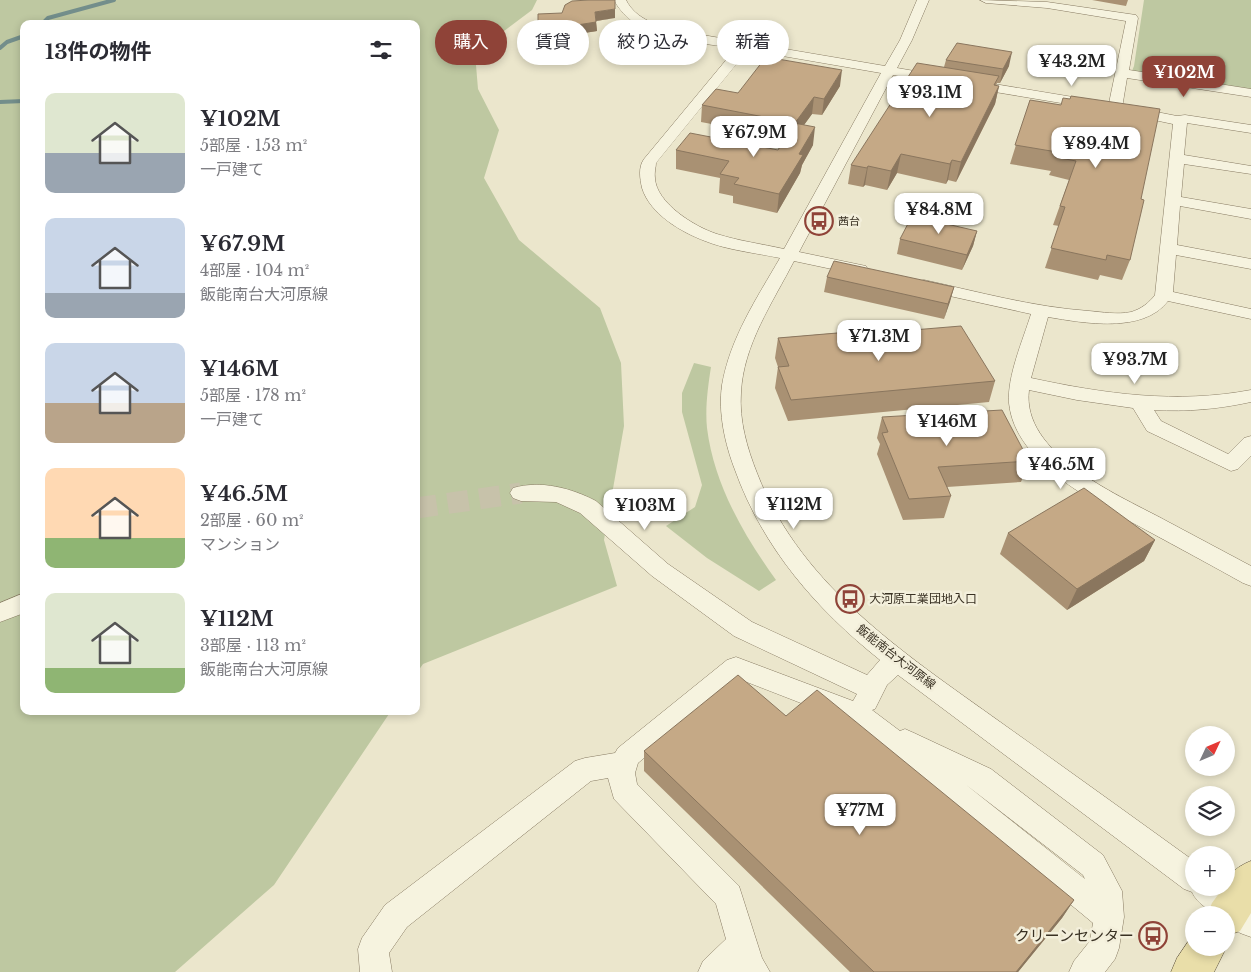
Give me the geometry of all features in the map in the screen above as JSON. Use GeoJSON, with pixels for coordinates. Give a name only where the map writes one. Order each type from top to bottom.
{"type":"FeatureCollection","features":[{"type":"Feature","properties":{"kind":"main road"},"geometry":{"type":"LineString","coordinates":[[1191,972],[1201,956]]}},
{"type":"Feature","properties":{"kind":"street"},"geometry":{"type":"LineString","coordinates":[[620,0],[629,13],[660,30],[717,42]]}},
{"type":"Feature","properties":{"kind":"street","name":"飯能南台大河原線"},"geometry":{"type":"LineString","coordinates":[[923,0],[914,24],[747,333],[737,364],[732,392],[732,415],[737,446],[745,474],[770,526],[788,553],[820,593],[897,660],[1185,872]]}},
{"type":"Feature","properties":{"kind":"street"},"geometry":{"type":"LineString","coordinates":[[986,0],[1047,6],[1132,18],[1115,108]]}},
{"type":"Feature","properties":{"kind":"street"},"geometry":{"type":"LineString","coordinates":[[789,54],[1169,117],[1180,124],[1164,296],[1156,307],[1140,315],[1124,317],[1081,316],[1041,312],[905,280]]}},
{"type":"Feature","properties":{"kind":"street"},"geometry":{"type":"LineString","coordinates":[[729,65],[649,162],[647,179],[652,194],[664,210],[689,227],[712,238],[876,274]]}},
{"type":"Feature","properties":{"kind":"street"},"geometry":{"type":"LineString","coordinates":[[1121,73],[1251,94]]}},
{"type":"Feature","properties":{"kind":"street"},"geometry":{"type":"LineString","coordinates":[[1176,120],[1185,119],[1251,129]]}},
{"type":"Feature","properties":{"kind":"street"},"geometry":{"type":"LineString","coordinates":[[1176,158],[1251,170]]}},
{"type":"Feature","properties":{"kind":"street"},"geometry":{"type":"LineString","coordinates":[[1172,200],[1251,214]]}},
{"type":"Feature","properties":{"kind":"street"},"geometry":{"type":"LineString","coordinates":[[1168,248],[1251,264]]}},
{"type":"Feature","properties":{"kind":"street"},"geometry":{"type":"LineString","coordinates":[[1164,296],[1251,314]]}},
{"type":"Feature","properties":{"kind":"street"},"geometry":{"type":"LineString","coordinates":[[1041,312],[1021,382],[1018,402],[1022,419],[1047,455],[1066,472],[1093,490],[1251,577]]}},
{"type":"Feature","properties":{"kind":"street"},"geometry":{"type":"LineString","coordinates":[[1021,382],[1075,394],[1140,403],[1196,403],[1248,400]]}},
{"type":"Feature","properties":{"kind":"street"},"geometry":{"type":"LineString","coordinates":[[1140,403],[1154,426],[1231,464],[1251,443]]}},
{"type":"Feature","properties":{"kind":"street"},"geometry":{"type":"LineString","coordinates":[[522,493],[541,491],[562,494],[588,507],[660,570],[750,633],[872,689]]}},
{"type":"Feature","properties":{"kind":"street"},"geometry":{"type":"LineString","coordinates":[[0,613],[20,604]]}},
{"type":"Feature","properties":{"kind":"street"},"geometry":{"type":"LineString","coordinates":[[864,719],[872,689],[878,678],[897,660]]}},
{"type":"Feature","properties":{"kind":"street"},"geometry":{"type":"LineString","coordinates":[[754,972],[749,967],[729,896],[624,790],[621,773],[623,764],[628,756],[736,667],[864,719],[1109,917],[1104,948],[1085,972]]}},
{"type":"Feature","properties":{"kind":"street"},"geometry":{"type":"LineString","coordinates":[[376,972],[373,950],[396,916],[585,770],[623,764]]}},
{"type":"Feature","properties":{"kind":"street"},"geometry":{"type":"LineString","coordinates":[[714,972],[743,944]]}},
{"type":"Feature","properties":{"kind":"green space"},"geometry":{"type":"Polygon","coordinates":[[[0,0],[537,0],[532,10],[507,29],[507,20],[435,20],[435,65],[476,65],[478,89],[499,130],[484,178],[519,240],[600,308],[621,363],[624,426],[604,540],[617,586],[423,664],[420,668],[420,20],[20,20],[20,715],[388,715],[274,885],[175,972],[0,972],[0,0]]]}},
{"type":"Feature","properties":{"kind":"green space"},"geometry":{"type":"Polygon","coordinates":[[[1144,0],[1251,0],[1251,92],[1132,71],[1144,0]]]}},
{"type":"Feature","properties":{"kind":"green space"},"geometry":{"type":"Polygon","coordinates":[[[694,363],[711,367],[706,420],[711,449],[723,489],[752,545],[776,580],[759,591],[707,558],[666,526],[695,507],[702,485],[682,412],[682,393],[694,363]]]}},
{"type":"Feature","properties":{"kind":"building"},"geometry":{"type":"Polygon","coordinates":[[[615,0],[615,9],[595,12],[596,22],[589,23],[589,20],[538,20],[538,14],[562,13],[565,5],[572,1],[615,0]]]}},
{"type":"Feature","properties":{"kind":"building"},"geometry":{"type":"Polygon","coordinates":[[[957,43],[1012,52],[1003,69],[946,60],[957,43]]]}},
{"type":"Feature","properties":{"kind":"building"},"geometry":{"type":"Polygon","coordinates":[[[789,61],[842,70],[824,99],[814,97],[795,123],[702,105],[716,89],[738,93],[760,65],[789,65],[789,61]]]}},
{"type":"Feature","properties":{"kind":"building"},"geometry":{"type":"Polygon","coordinates":[[[917,63],[999,76],[994,85],[999,86],[961,162],[952,160],[950,164],[901,154],[891,171],[868,166],[867,168],[851,165],[917,63]]]}},
{"type":"Feature","properties":{"kind":"building"},"geometry":{"type":"Polygon","coordinates":[[[1071,96],[1160,109],[1141,199],[1144,200],[1130,260],[1107,255],[1106,260],[1051,248],[1065,207],[1060,206],[1076,161],[1055,157],[1057,152],[1015,145],[1030,100],[1061,105],[1063,98],[1070,99],[1071,96]]]}},
{"type":"Feature","properties":{"kind":"building"},"geometry":{"type":"Polygon","coordinates":[[[794,123],[815,127],[799,154],[803,155],[779,194],[734,184],[739,178],[720,174],[729,161],[676,150],[690,133],[778,150],[794,123]]]}},
{"type":"Feature","properties":{"kind":"building"},"geometry":{"type":"Polygon","coordinates":[[[912,216],[977,231],[967,255],[900,239],[912,216]]]}},
{"type":"Feature","properties":{"kind":"building"},"geometry":{"type":"Polygon","coordinates":[[[834,261],[954,287],[948,304],[827,277],[834,261]]]}},
{"type":"Feature","properties":{"kind":"building"},"geometry":{"type":"Polygon","coordinates":[[[885,325],[889,332],[961,326],[995,381],[791,400],[778,367],[789,366],[778,338],[861,331],[859,327],[885,325]]]}},
{"type":"Feature","properties":{"kind":"building"},"geometry":{"type":"Polygon","coordinates":[[[1002,410],[1029,461],[938,467],[951,496],[909,499],[882,433],[888,432],[882,417],[1002,410]]]}},
{"type":"Feature","properties":{"kind":"building"},"geometry":{"type":"Polygon","coordinates":[[[1084,488],[1155,540],[1077,589],[1008,533],[1084,488]]]}},
{"type":"Feature","properties":{"kind":"building"},"geometry":{"type":"Polygon","coordinates":[[[738,675],[786,716],[817,690],[1074,900],[1016,972],[874,972],[644,751],[738,675]]]}},
{"type":"Feature","properties":{"kind":"waterway"},"geometry":{"type":"LineString","coordinates":[[46,20],[114,0]]}},
{"type":"Feature","properties":{"kind":"waterway"},"geometry":{"type":"LineString","coordinates":[[0,48],[7,42],[20,37]]}},
{"type":"Feature","properties":{"kind":"waterway"},"geometry":{"type":"LineString","coordinates":[[0,102],[20,101]]}},
{"type":"Feature","properties":{"kind":"tunnel"},"geometry":{"type":"LineString","coordinates":[[420,507],[521,493]]}},
{"type":"Feature","properties":{"kind":"place","name":"茜台"},"geometry":{"type":"Point","coordinates":[819,221]}},
{"type":"Feature","properties":{"kind":"place","name":"大河原工業団地入口"},"geometry":{"type":"Point","coordinates":[850,599]}},
{"type":"Feature","properties":{"kind":"place","name":"クリーンセンター"},"geometry":{"type":"Point","coordinates":[1153,936]}}]}
